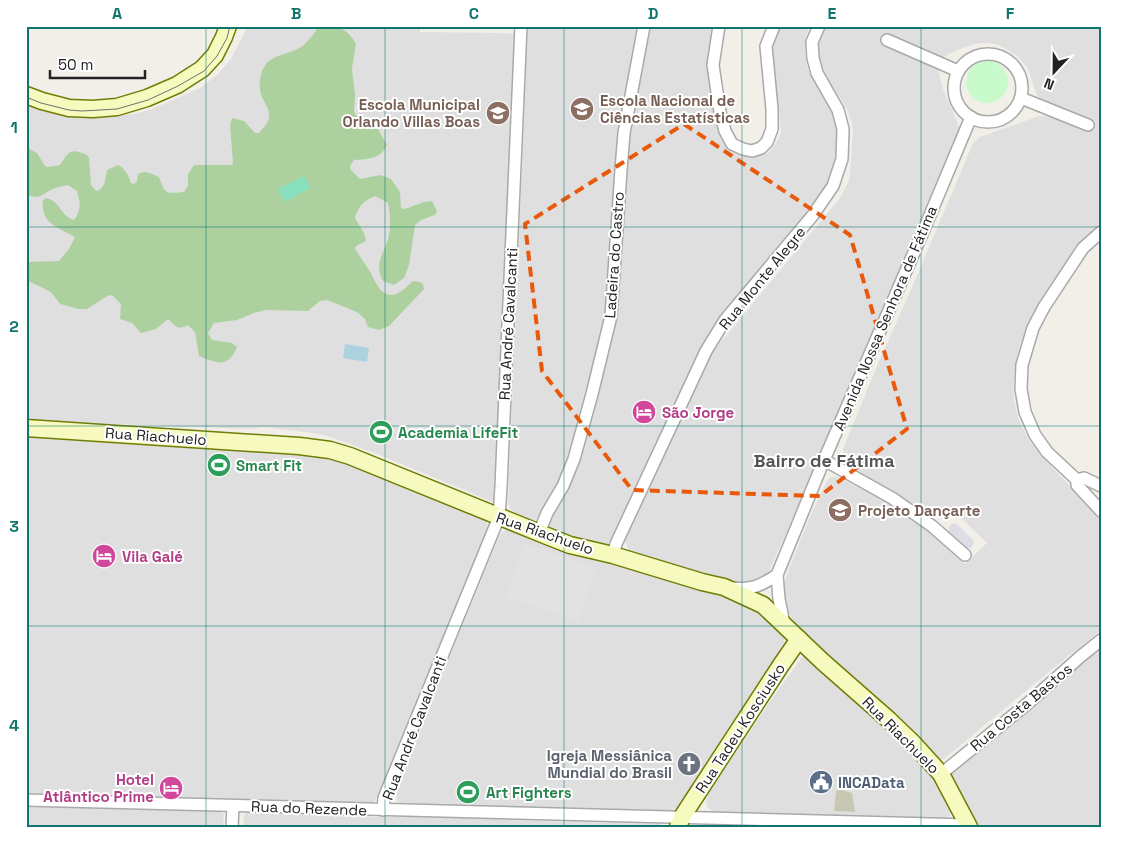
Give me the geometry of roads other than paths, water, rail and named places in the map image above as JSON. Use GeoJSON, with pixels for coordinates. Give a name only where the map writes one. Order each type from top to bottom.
{"type":"FeatureCollection","features":[{"type":"Feature","properties":{"kind":"main road"},"geometry":{"type":"LineString","coordinates":[[26,95],[69,108],[94,109],[116,107],[147,98],[177,84],[202,69],[215,55],[228,26]]}},
{"type":"Feature","properties":{"kind":"main road","name":"Rua Riachuelo"},"geometry":{"type":"LineString","coordinates":[[26,428],[300,446],[330,450],[350,456],[538,533],[570,544],[724,587],[763,605],[913,743],[941,774],[969,826]]}},
{"type":"Feature","properties":{"kind":"main road","name":"Rua Tadeu Kosciusko"},"geometry":{"type":"LineString","coordinates":[[680,822],[799,639]]}},
{"type":"Feature","properties":{"kind":"street","name":"Rua André Cavalcanti"},"geometry":{"type":"LineString","coordinates":[[383,810],[384,798],[499,517],[521,26]]}},
{"type":"Feature","properties":{"kind":"street","name":"Ladeira do Castro"},"geometry":{"type":"LineString","coordinates":[[538,533],[563,486],[574,459],[611,316],[624,134],[644,26]]}},
{"type":"Feature","properties":{"kind":"street"},"geometry":{"type":"LineString","coordinates":[[719,26],[714,65],[720,112],[725,131],[732,144],[752,151],[761,148],[767,142],[772,129],[766,46],[774,26]]}},
{"type":"Feature","properties":{"kind":"street","name":"Rua Monte Alegre"},"geometry":{"type":"LineString","coordinates":[[613,555],[616,544],[706,351],[725,320],[813,215],[833,186],[842,159],[843,129],[838,110],[817,73],[813,58],[812,42],[819,26]]}},
{"type":"Feature","properties":{"kind":"street"},"geometry":{"type":"LineString","coordinates":[[887,40],[958,71]]}},
{"type":"Feature","properties":{"kind":"street"},"geometry":{"type":"LineString","coordinates":[[991,54],[1001,56],[1017,70],[1021,80],[1022,91],[1020,98],[1014,111],[1004,118],[993,122],[982,122],[963,111],[958,103],[954,94],[954,84],[958,71],[970,59],[980,55],[991,54]]}},
{"type":"Feature","properties":{"kind":"street"},"geometry":{"type":"LineString","coordinates":[[1020,98],[1088,125]]}},
{"type":"Feature","properties":{"kind":"street","name":"Avenida Nossa Senhora de Fátima"},"geometry":{"type":"LineString","coordinates":[[784,624],[777,575],[824,460],[971,117]]}},
{"type":"Feature","properties":{"kind":"street"},"geometry":{"type":"LineString","coordinates":[[1101,232],[1083,248],[1044,307],[1033,328],[1022,364],[1021,389],[1025,412],[1035,435],[1047,452],[1077,480],[1077,485],[1101,511]]}},
{"type":"Feature","properties":{"kind":"street"},"geometry":{"type":"LineString","coordinates":[[824,460],[892,498],[932,526],[965,555]]}},
{"type":"Feature","properties":{"kind":"street"},"geometry":{"type":"LineString","coordinates":[[1077,480],[1084,478],[1101,486]]}},
{"type":"Feature","properties":{"kind":"street"},"geometry":{"type":"LineString","coordinates":[[724,587],[747,589],[767,582],[777,575]]}},
{"type":"Feature","properties":{"kind":"street","name":"Rua Costa Bastos"},"geometry":{"type":"LineString","coordinates":[[941,774],[1027,704],[1101,640]]}},
{"type":"Feature","properties":{"kind":"street","name":"Rua do Rezende"},"geometry":{"type":"LineString","coordinates":[[26,800],[383,810],[680,822],[969,826]]}},
{"type":"Feature","properties":{"kind":"street"},"geometry":{"type":"LineString","coordinates":[[232,827],[234,806]]}},
{"type":"Feature","properties":{"kind":"water"},"geometry":{"type":"Polygon","coordinates":[[[345,344],[369,348],[367,362],[343,358],[345,344]]]}},
{"type":"Feature","properties":{"kind":"tram line"},"geometry":{"type":"LineString","coordinates":[[26,97],[41,103],[69,110],[82,111],[117,109],[148,100],[204,71],[217,56],[227,38],[230,26]]}},
{"type":"Feature","properties":{"kind":"place","name":"Escola Nacional de Ciências Estatísticas"},"geometry":{"type":"Point","coordinates":[582,109]}},
{"type":"Feature","properties":{"kind":"place","name":"Escola Municipal Orlando Villas Boas"},"geometry":{"type":"Point","coordinates":[498,113]}},
{"type":"Feature","properties":{"kind":"place","name":"São Jorge"},"geometry":{"type":"Point","coordinates":[644,412]}},
{"type":"Feature","properties":{"kind":"place","name":"Academia LifeFit"},"geometry":{"type":"Point","coordinates":[381,432]}},
{"type":"Feature","properties":{"kind":"place","name":"Smart Fit"},"geometry":{"type":"Point","coordinates":[219,465]}},
{"type":"Feature","properties":{"kind":"place","name":"Projeto Dançarte"},"geometry":{"type":"Point","coordinates":[840,510]}},
{"type":"Feature","properties":{"kind":"place","name":"Vila Galé"},"geometry":{"type":"Point","coordinates":[104,556]}},
{"type":"Feature","properties":{"kind":"place","name":"Igreja Messiânica Mundial do Brasil"},"geometry":{"type":"Point","coordinates":[689,764]}},
{"type":"Feature","properties":{"kind":"place","name":"INCAData"},"geometry":{"type":"Point","coordinates":[821,782]}},
{"type":"Feature","properties":{"kind":"place","name":"Hotel Atlântico Prime"},"geometry":{"type":"Point","coordinates":[171,788]}},
{"type":"Feature","properties":{"kind":"place","name":"Art Fighters"},"geometry":{"type":"Point","coordinates":[468,792]}},
{"type":"Feature","properties":{"kind":"district","name":"Bairro de Fátima"},"geometry":{"type":"Point","coordinates":[824,460]}}]}
